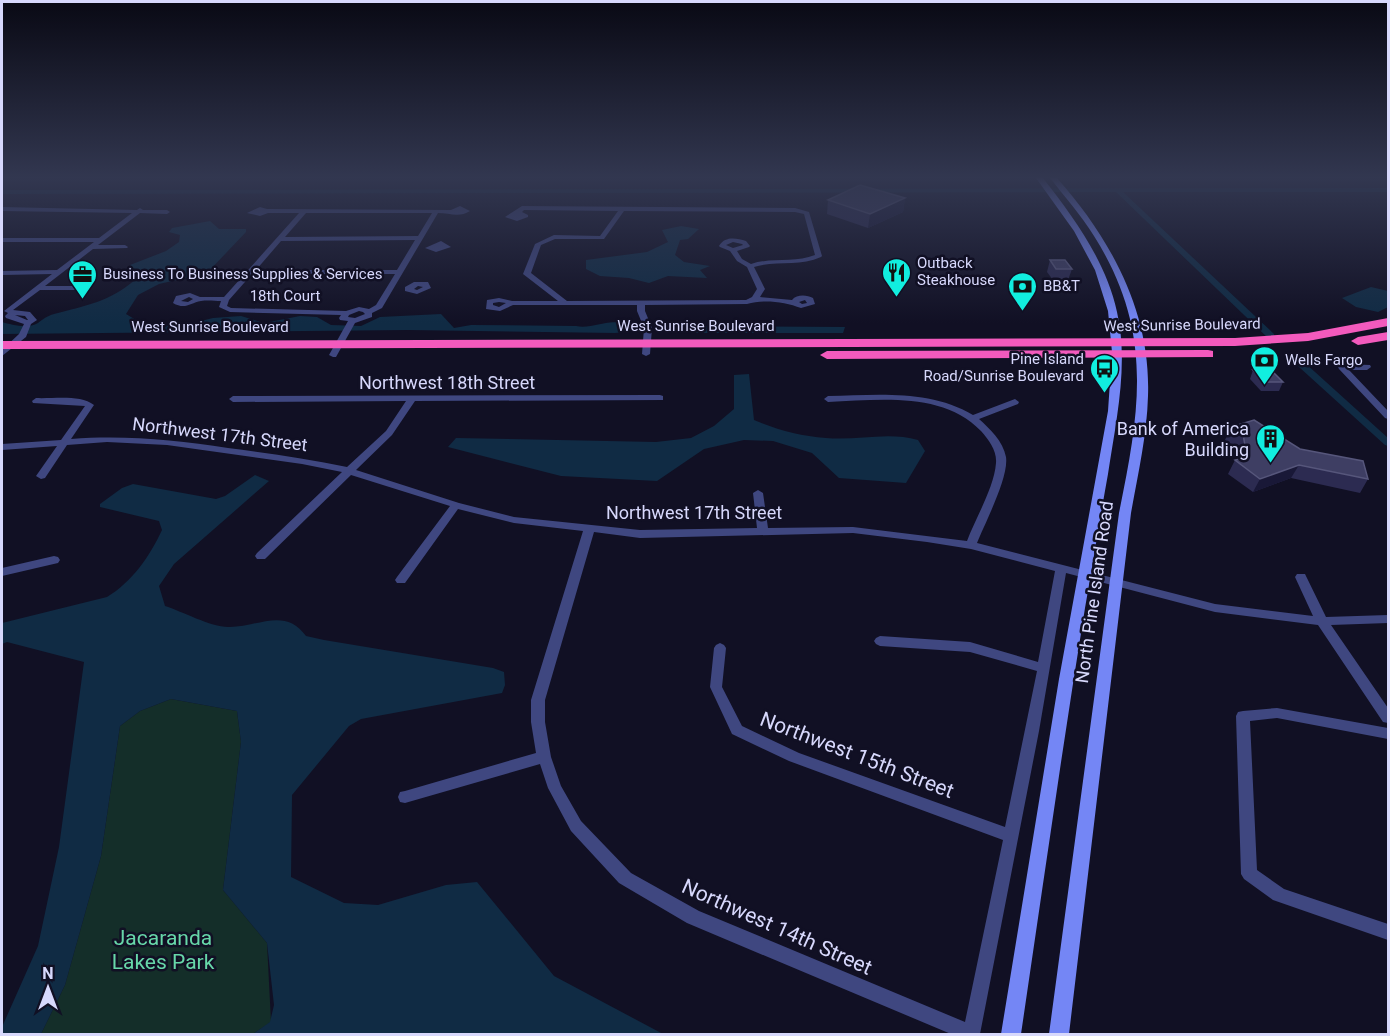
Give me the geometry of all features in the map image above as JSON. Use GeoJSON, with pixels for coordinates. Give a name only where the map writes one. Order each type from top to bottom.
{"type":"FeatureCollection","features":[{"type":"Feature","properties":{"kind":"highway","name":"West Sunrise Boulevard"},"geometry":{"type":"LineString","coordinates":[[12,342],[646,348],[1116,349],[1264,352],[1389,322]]}},
{"type":"Feature","properties":{"kind":"highway","name":"West Sunrise Boulevard"},"geometry":{"type":"LineString","coordinates":[[1142,350],[1250,341],[1301,343],[1389,336]]}},
{"type":"Feature","properties":{"kind":"highway","name":"West Sunrise Boulevard"},"geometry":{"type":"LineString","coordinates":[[2,355],[339,344]]}},
{"type":"Feature","properties":{"kind":"main road","name":"North Pine Island Road"},"geometry":{"type":"LineString","coordinates":[[1011,1035],[1084,575],[1113,411],[1116,349],[1113,318],[1105,287],[1075,226]]}},
{"type":"Feature","properties":{"kind":"main road","name":"North Pine Island Road"},"geometry":{"type":"LineString","coordinates":[[1059,1035],[1116,584],[1141,415],[1142,350],[1131,307],[1108,254],[1092,226]]}},
{"type":"Feature","properties":{"kind":"street"},"geometry":{"type":"LineString","coordinates":[[2,355],[28,323],[9,316],[8,312],[119,226]]}},
{"type":"Feature","properties":{"kind":"street"},"geometry":{"type":"LineString","coordinates":[[225,303],[290,226]]}},
{"type":"Feature","properties":{"kind":"street"},"geometry":{"type":"LineString","coordinates":[[339,344],[351,323],[367,317],[369,312],[379,306],[426,226]]}},
{"type":"Feature","properties":{"kind":"street"},"geometry":{"type":"LineString","coordinates":[[566,303],[527,274],[538,244],[554,237],[602,237],[610,226]]}},
{"type":"Feature","properties":{"kind":"street"},"geometry":{"type":"LineString","coordinates":[[750,266],[765,261],[809,260],[819,256],[811,226]]}},
{"type":"Feature","properties":{"kind":"street"},"geometry":{"type":"LineString","coordinates":[[279,239],[418,238]]}},
{"type":"Feature","properties":{"kind":"street"},"geometry":{"type":"LineString","coordinates":[[2,240],[102,240]]}},
{"type":"Feature","properties":{"kind":"street"},"geometry":{"type":"LineString","coordinates":[[413,247],[429,246]]}},
{"type":"Feature","properties":{"kind":"street"},"geometry":{"type":"LineString","coordinates":[[93,247],[125,247]]}},
{"type":"Feature","properties":{"kind":"street"},"geometry":{"type":"LineString","coordinates":[[733,250],[739,260],[750,266],[761,290],[755,299]]}},
{"type":"Feature","properties":{"kind":"street"},"geometry":{"type":"LineString","coordinates":[[250,272],[399,272]]}},
{"type":"Feature","properties":{"kind":"street"},"geometry":{"type":"LineString","coordinates":[[2,273],[61,273]]}},
{"type":"Feature","properties":{"kind":"street"},"geometry":{"type":"LineString","coordinates":[[40,288],[75,288]]}},
{"type":"Feature","properties":{"kind":"street"},"geometry":{"type":"LineString","coordinates":[[389,288],[408,288]]}},
{"type":"Feature","properties":{"kind":"street","name":"18th Court"},"geometry":{"type":"LineString","coordinates":[[199,299],[225,303],[230,310],[346,313],[359,309],[369,312]]}},
{"type":"Feature","properties":{"kind":"street"},"geometry":{"type":"LineString","coordinates":[[510,303],[755,299],[794,302]]}},
{"type":"Feature","properties":{"kind":"street"},"geometry":{"type":"LineString","coordinates":[[641,302],[641,311],[648,328],[646,348]]}},
{"type":"Feature","properties":{"kind":"street"},"geometry":{"type":"LineString","coordinates":[[346,313],[343,318],[351,323]]}},
{"type":"Feature","properties":{"kind":"street"},"geometry":{"type":"LineString","coordinates":[[1367,367],[1342,368],[1389,416]]}},
{"type":"Feature","properties":{"kind":"street","name":"Northwest 18th Street"},"geometry":{"type":"LineString","coordinates":[[233,399],[660,398]]}},
{"type":"Feature","properties":{"kind":"street"},"geometry":{"type":"LineString","coordinates":[[828,399],[900,398],[931,401],[972,418],[988,432],[998,446],[1001,463],[971,545]]}},
{"type":"Feature","properties":{"kind":"street"},"geometry":{"type":"LineString","coordinates":[[261,556],[389,433],[411,400]]}},
{"type":"Feature","properties":{"kind":"street"},"geometry":{"type":"LineString","coordinates":[[36,401],[84,402],[90,405],[41,476]]}},
{"type":"Feature","properties":{"kind":"street"},"geometry":{"type":"LineString","coordinates":[[972,418],[1015,402]]}},
{"type":"Feature","properties":{"kind":"street","name":"Northwest 17th Street"},"geometry":{"type":"LineString","coordinates":[[2,447],[66,440],[107,439],[167,442],[302,461],[350,471],[456,506],[514,520],[640,534],[763,530],[853,531],[971,545],[1215,608],[1322,621],[1389,619]]}},
{"type":"Feature","properties":{"kind":"street"},"geometry":{"type":"LineString","coordinates":[[758,493],[763,530]]}},
{"type":"Feature","properties":{"kind":"street"},"geometry":{"type":"LineString","coordinates":[[400,580],[456,506]]}},
{"type":"Feature","properties":{"kind":"street","name":"Northwest 14th Street"},"geometry":{"type":"LineString","coordinates":[[589,530],[538,700],[544,757],[555,788],[576,826],[625,878],[693,917],[971,1034]]}},
{"type":"Feature","properties":{"kind":"street"},"geometry":{"type":"LineString","coordinates":[[2,572],[54,560]]}},
{"type":"Feature","properties":{"kind":"street"},"geometry":{"type":"LineString","coordinates":[[971,1034],[1044,668],[1061,570]]}},
{"type":"Feature","properties":{"kind":"street"},"geometry":{"type":"LineString","coordinates":[[1301,577],[1322,621],[1388,715]]}},
{"type":"Feature","properties":{"kind":"street"},"geometry":{"type":"LineString","coordinates":[[880,641],[970,647],[1044,668]]}},
{"type":"Feature","properties":{"kind":"street","name":"Northwest 15th Street"},"geometry":{"type":"LineString","coordinates":[[720,648],[716,687],[737,730],[794,758],[1011,836]]}},
{"type":"Feature","properties":{"kind":"street"},"geometry":{"type":"LineString","coordinates":[[1389,734],[1277,713],[1243,716],[1249,874],[1279,895],[1389,932]]}},
{"type":"Feature","properties":{"kind":"street"},"geometry":{"type":"LineString","coordinates":[[405,797],[544,757]]}},
{"type":"Feature","properties":{"kind":"green space","name":"Jacaranda Lakes Park"},"geometry":{"type":"Polygon","coordinates":[[[171,699],[237,711],[241,742],[223,890],[267,943],[271,1022],[253,1034],[41,1034],[65,985],[101,856],[120,726],[140,711],[171,699]]]}},
{"type":"Feature","properties":{"kind":"water"},"geometry":{"type":"Polygon","coordinates":[[[216,226],[219,229],[246,229],[246,232],[207,273],[159,284],[138,295],[126,314],[146,326],[185,325],[213,318],[241,316],[264,323],[300,316],[317,317],[331,325],[361,326],[380,317],[441,314],[454,328],[471,325],[583,327],[617,322],[630,328],[624,332],[615,333],[408,330],[2,334],[2,322],[20,326],[34,325],[52,315],[96,302],[125,288],[135,280],[130,265],[166,251],[179,242],[180,235],[169,232],[172,228],[216,226]]]}},
{"type":"Feature","properties":{"kind":"water"},"geometry":{"type":"Polygon","coordinates":[[[679,226],[699,229],[688,239],[680,240],[675,255],[684,262],[710,266],[700,270],[707,278],[668,276],[649,283],[629,278],[600,276],[586,269],[586,260],[647,252],[668,242],[662,230],[679,226]]]}},
{"type":"Feature","properties":{"kind":"water"},"geometry":{"type":"Polygon","coordinates":[[[1371,287],[1388,291],[1388,307],[1378,312],[1356,307],[1342,298],[1371,287]]]}},
{"type":"Feature","properties":{"kind":"water"},"geometry":{"type":"Polygon","coordinates":[[[685,322],[701,326],[845,327],[843,333],[670,333],[669,328],[673,323],[685,322]]]}},
{"type":"Feature","properties":{"kind":"water"},"geometry":{"type":"Polygon","coordinates":[[[749,374],[754,420],[789,432],[816,437],[838,439],[907,437],[918,440],[925,451],[906,483],[839,478],[812,453],[773,441],[744,440],[704,449],[657,481],[561,476],[448,447],[456,438],[656,442],[691,438],[714,426],[734,409],[734,375],[749,374]]]}},
{"type":"Feature","properties":{"kind":"water"},"geometry":{"type":"Polygon","coordinates":[[[255,475],[269,481],[174,564],[159,586],[165,606],[221,626],[239,626],[279,620],[298,627],[306,636],[493,668],[504,672],[505,685],[502,693],[361,719],[349,726],[292,795],[291,877],[344,903],[378,905],[446,885],[477,882],[554,976],[663,1034],[253,1034],[270,1022],[274,1005],[267,943],[223,890],[241,742],[237,711],[171,699],[140,711],[120,726],[101,856],[65,985],[41,1034],[2,1034],[2,1027],[38,946],[59,847],[84,662],[7,642],[2,644],[2,623],[107,597],[132,576],[146,559],[162,530],[159,521],[100,507],[100,504],[122,488],[133,484],[216,499],[225,496],[255,475]]]}},
{"type":"Feature","properties":{"kind":"building"},"geometry":{"type":"Polygon","coordinates":[[[1050,260],[1065,260],[1072,269],[1056,269],[1050,260]]]}},
{"type":"Feature","properties":{"kind":"building"},"geometry":{"type":"Polygon","coordinates":[[[1253,370],[1271,370],[1283,382],[1265,382],[1253,370]]]}},
{"type":"Feature","properties":{"kind":"building"},"geometry":{"type":"Polygon","coordinates":[[[1254,420],[1300,449],[1363,461],[1368,479],[1299,465],[1260,479],[1235,460],[1247,457],[1243,434],[1231,427],[1254,420]]]}},
{"type":"Feature","properties":{"kind":"waterway"},"geometry":{"type":"LineString","coordinates":[[1155,226],[1271,336]]}},
{"type":"Feature","properties":{"kind":"waterway"},"geometry":{"type":"LineString","coordinates":[[1291,355],[1388,443]]}},
{"type":"Feature","properties":{"kind":"place","name":"Outback Steakhouse"},"geometry":{"type":"Point","coordinates":[896,298]}},
{"type":"Feature","properties":{"kind":"place","name":"Business To Business Supplies & Services"},"geometry":{"type":"Point","coordinates":[82,300]}},
{"type":"Feature","properties":{"kind":"place","name":"BB&T"},"geometry":{"type":"Point","coordinates":[1022,312]}},
{"type":"Feature","properties":{"kind":"place","name":"Wells Fargo"},"geometry":{"type":"Point","coordinates":[1264,386]}},
{"type":"Feature","properties":{"kind":"place","name":"Pine Island Road/Sunrise Boulevard"},"geometry":{"type":"Point","coordinates":[1105,394]}},
{"type":"Feature","properties":{"kind":"place","name":"Bank of America Building"},"geometry":{"type":"Point","coordinates":[1270,464]}}]}
